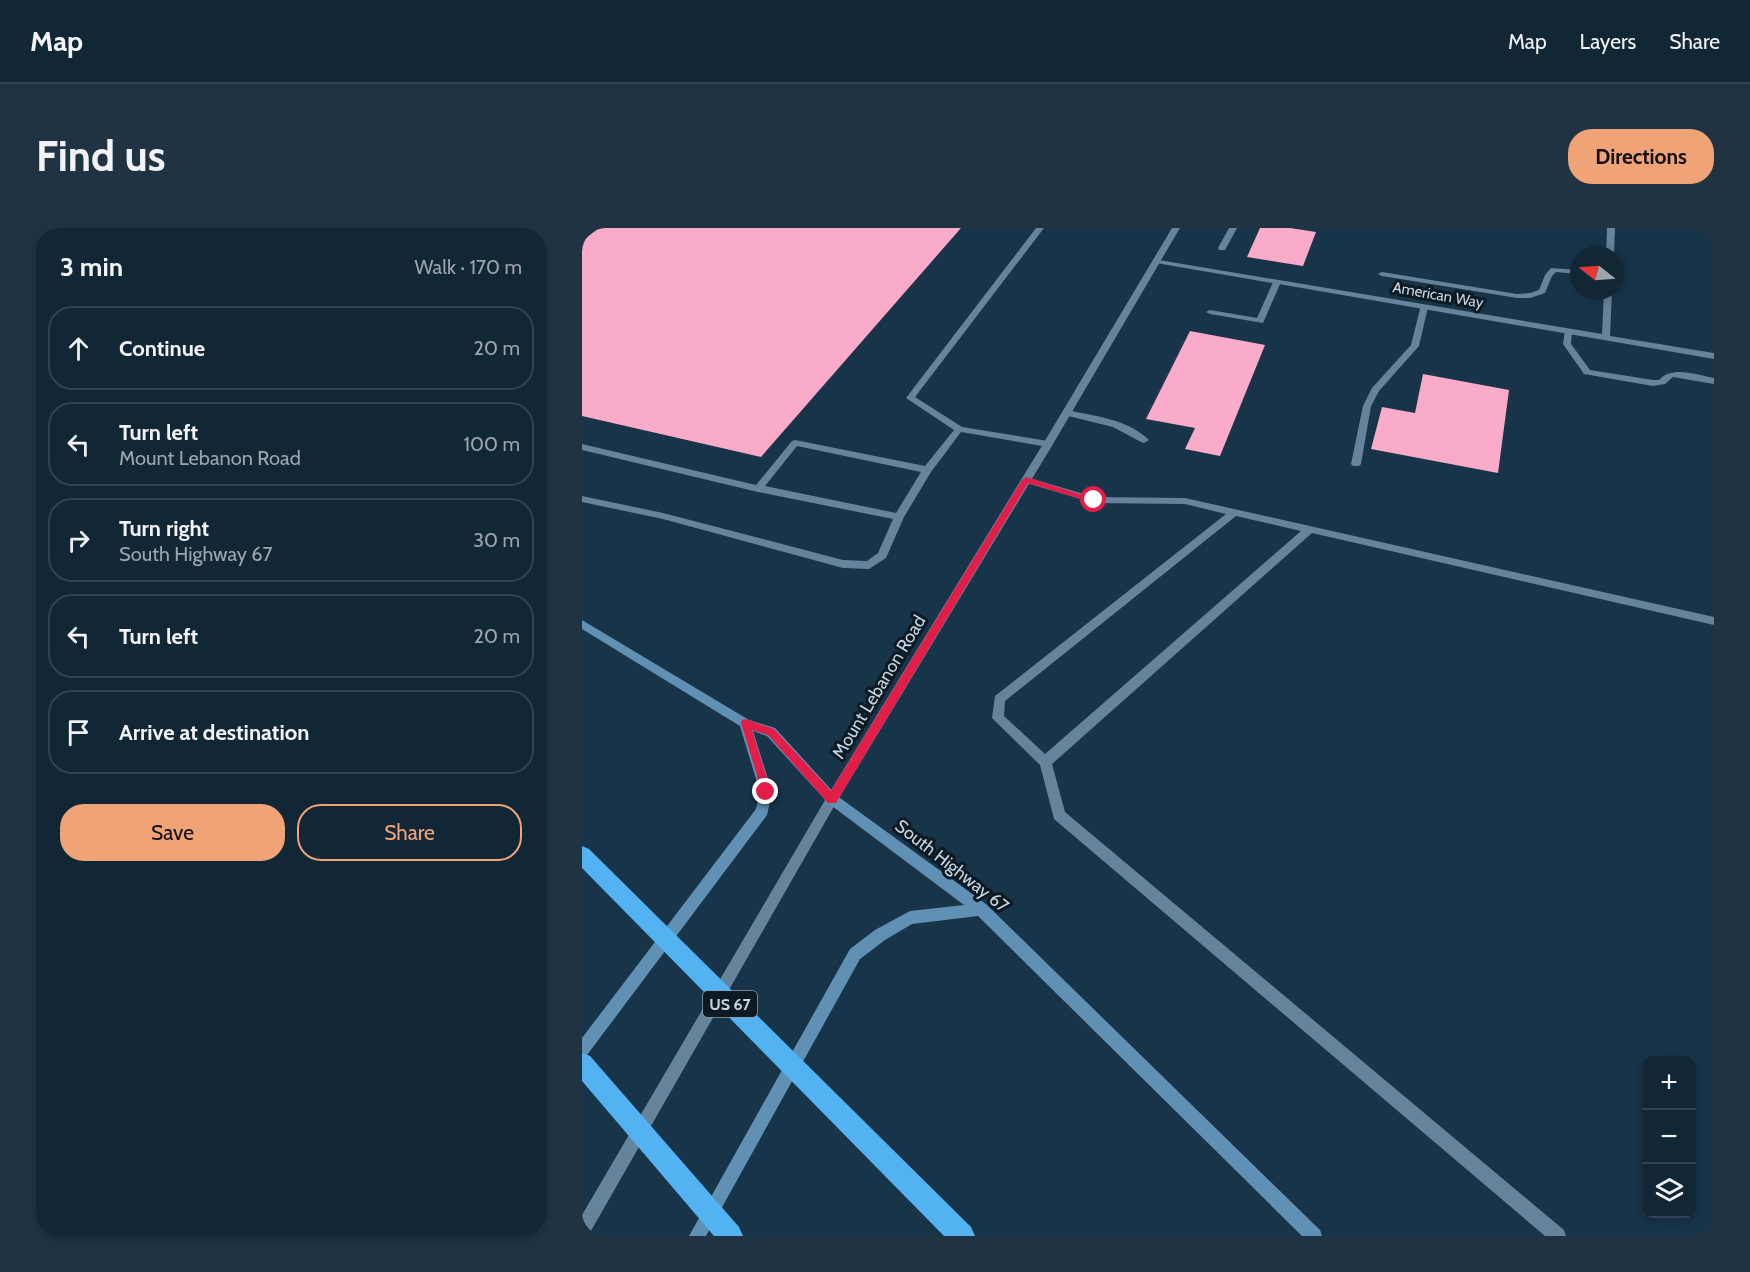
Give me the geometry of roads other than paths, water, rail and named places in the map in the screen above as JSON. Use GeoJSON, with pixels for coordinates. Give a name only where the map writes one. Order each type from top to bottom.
{"type":"FeatureCollection","features":[{"type":"Feature","properties":{"kind":"highway","name":"US 67"},"geometry":{"type":"LineString","coordinates":[[584,857],[962,1236]]}},
{"type":"Feature","properties":{"kind":"highway"},"geometry":{"type":"LineString","coordinates":[[582,1064],[730,1236]]}},
{"type":"Feature","properties":{"kind":"main road","name":"South Highway 67"},"geometry":{"type":"LineString","coordinates":[[582,624],[745,723],[771,732],[832,799],[981,909],[1314,1236]]}},
{"type":"Feature","properties":{"kind":"main road"},"geometry":{"type":"LineString","coordinates":[[582,1050],[762,812],[766,792],[745,723]]}},
{"type":"Feature","properties":{"kind":"main road"},"geometry":{"type":"LineString","coordinates":[[697,1236],[855,954],[880,935],[910,918],[981,909]]}},
{"type":"Feature","properties":{"kind":"street"},"geometry":{"type":"LineString","coordinates":[[1040,228],[910,398],[959,429],[1048,444]]}},
{"type":"Feature","properties":{"kind":"street","name":"Mount Lebanon Road"},"geometry":{"type":"LineString","coordinates":[[582,1231],[832,799],[1067,413],[1176,228]]}},
{"type":"Feature","properties":{"kind":"street"},"geometry":{"type":"LineString","coordinates":[[1222,248],[1233,228]]}},
{"type":"Feature","properties":{"kind":"street"},"geometry":{"type":"LineString","coordinates":[[1610,246],[1611,228]]}},
{"type":"Feature","properties":{"kind":"street","name":"American Way"},"geometry":{"type":"LineString","coordinates":[[1156,261],[1714,356]]}},
{"type":"Feature","properties":{"kind":"street"},"geometry":{"type":"LineString","coordinates":[[1382,274],[1500,294],[1531,296],[1545,290],[1550,273],[1554,270],[1570,271]]}},
{"type":"Feature","properties":{"kind":"street"},"geometry":{"type":"LineString","coordinates":[[1210,312],[1260,321],[1277,282]]}},
{"type":"Feature","properties":{"kind":"street"},"geometry":{"type":"LineString","coordinates":[[1606,337],[1608,300]]}},
{"type":"Feature","properties":{"kind":"street"},"geometry":{"type":"LineString","coordinates":[[1356,464],[1367,406],[1375,390],[1416,346],[1424,307]]}},
{"type":"Feature","properties":{"kind":"street"},"geometry":{"type":"LineString","coordinates":[[1568,331],[1567,344],[1587,372],[1653,382],[1662,382],[1668,375],[1673,374],[1714,381]]}},
{"type":"Feature","properties":{"kind":"street"},"geometry":{"type":"LineString","coordinates":[[1067,413],[1118,424],[1128,428],[1144,440]]}},
{"type":"Feature","properties":{"kind":"street"},"geometry":{"type":"LineString","coordinates":[[582,499],[663,516],[843,564],[869,565],[882,555],[899,517],[927,470],[959,429]]}},
{"type":"Feature","properties":{"kind":"street"},"geometry":{"type":"LineString","coordinates":[[758,489],[795,443],[927,470]]}},
{"type":"Feature","properties":{"kind":"street"},"geometry":{"type":"LineString","coordinates":[[582,447],[758,489],[899,517]]}},
{"type":"Feature","properties":{"kind":"street"},"geometry":{"type":"LineString","coordinates":[[1026,480],[1094,500],[1185,501],[1714,621]]}},
{"type":"Feature","properties":{"kind":"street"},"geometry":{"type":"LineString","coordinates":[[1235,512],[999,699],[998,718],[1045,762],[1059,815],[1558,1236]]}},
{"type":"Feature","properties":{"kind":"street"},"geometry":{"type":"LineString","coordinates":[[1045,762],[1310,529]]}}]}
